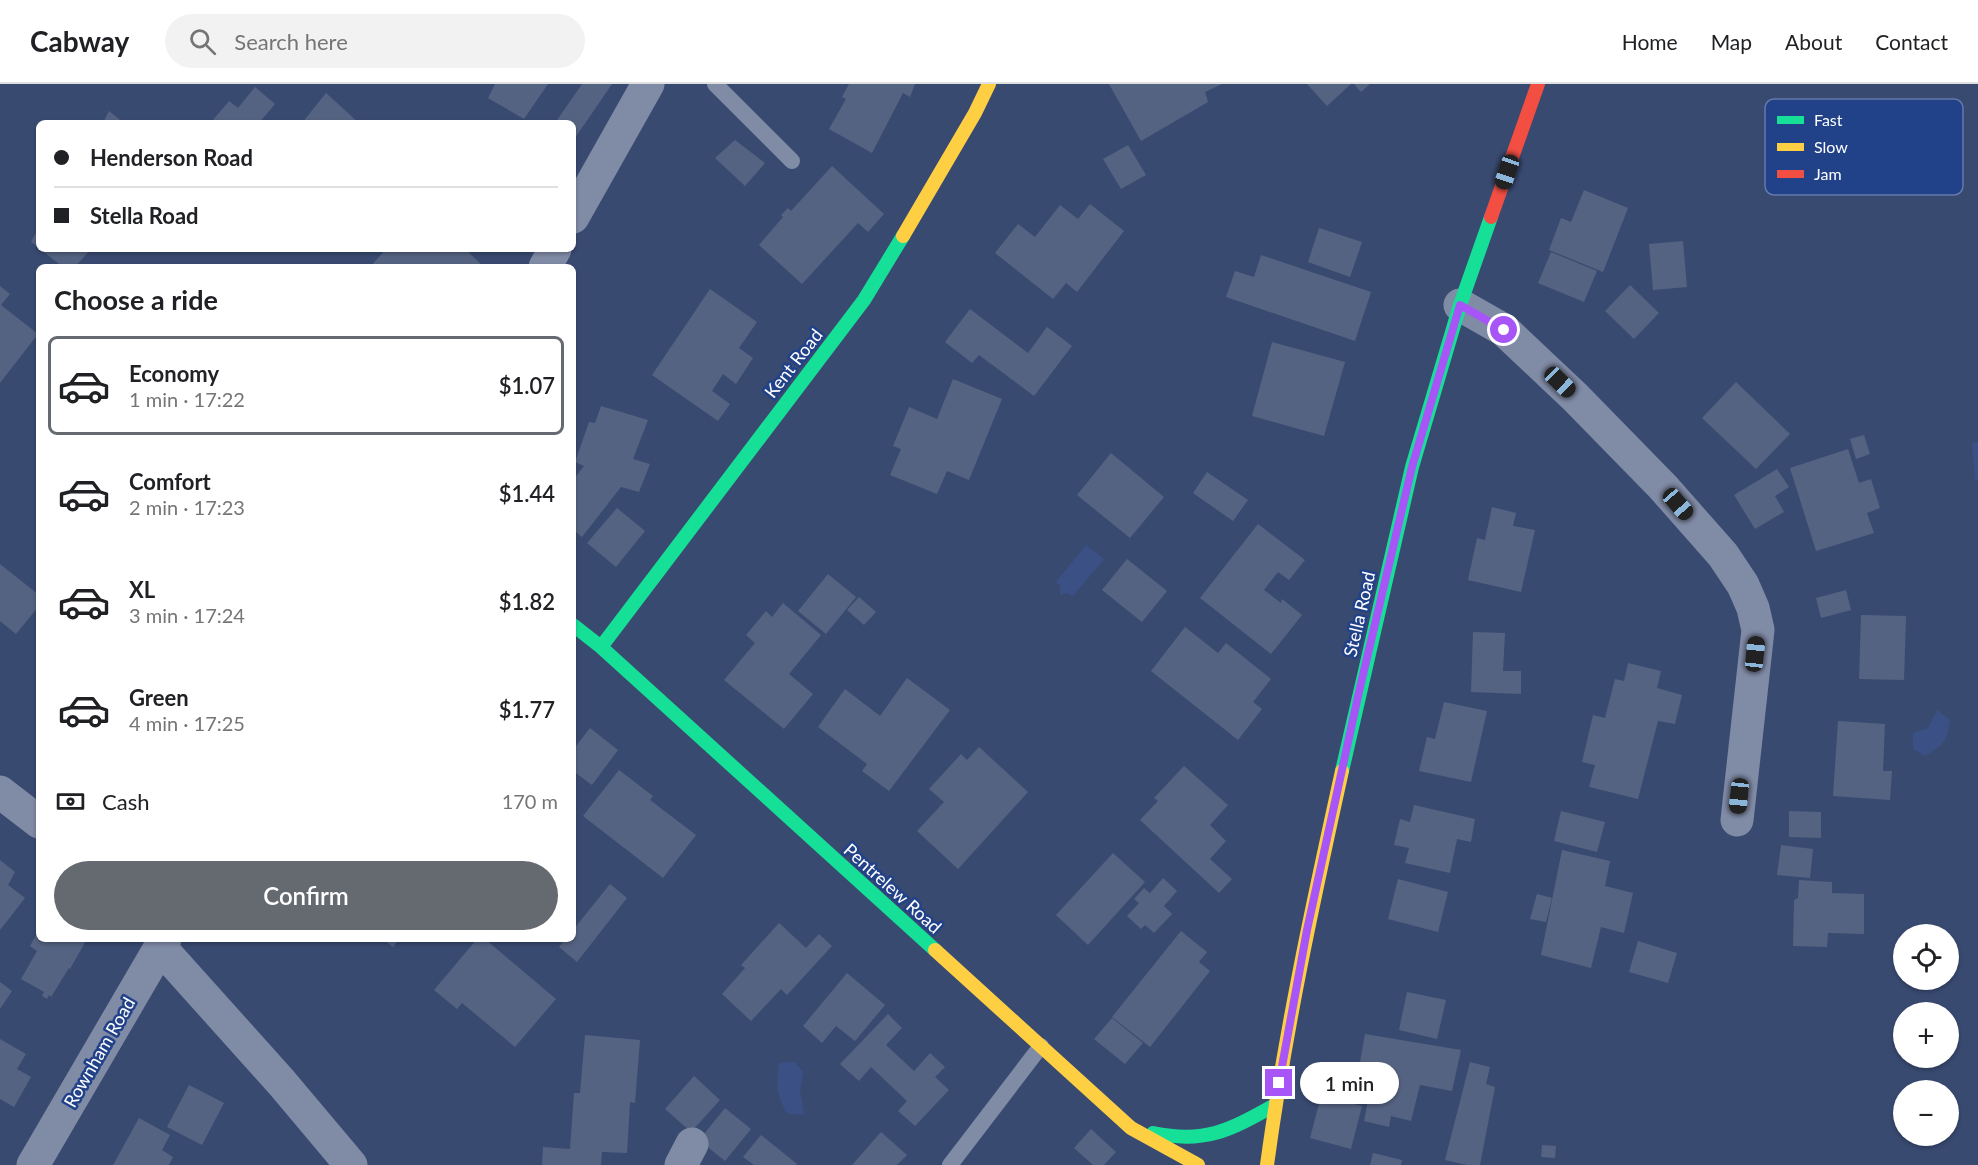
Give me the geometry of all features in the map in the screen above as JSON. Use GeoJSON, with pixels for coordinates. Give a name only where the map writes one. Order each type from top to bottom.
{"type":"FeatureCollection","features":[{"type":"Feature","properties":{"kind":"street"},"geometry":{"type":"LineString","coordinates":[[576,212],[648,84]]}},
{"type":"Feature","properties":{"kind":"street","name":"Kent Road"},"geometry":{"type":"LineString","coordinates":[[601,647],[864,300],[937,180],[989,84]]}},
{"type":"Feature","properties":{"kind":"street","name":"Stella Road"},"geometry":{"type":"LineString","coordinates":[[1267,1165],[1275,1105],[1307,930],[1359,692],[1412,467],[1460,305],[1538,84]]}},
{"type":"Feature","properties":{"kind":"street"},"geometry":{"type":"LineString","coordinates":[[1460,305],[1504,330],[1575,397],[1671,496],[1723,555],[1743,585],[1753,608],[1758,630],[1737,820]]}},
{"type":"Feature","properties":{"kind":"street","name":"Pentrelew Road"},"geometry":{"type":"LineString","coordinates":[[576,627],[601,647],[1131,1128],[1198,1165]]}},
{"type":"Feature","properties":{"kind":"street"},"geometry":{"type":"LineString","coordinates":[[0,792],[36,820]]}},
{"type":"Feature","properties":{"kind":"street"},"geometry":{"type":"LineString","coordinates":[[162,943],[351,1165]]}},
{"type":"Feature","properties":{"kind":"street","name":"Rownham Road"},"geometry":{"type":"LineString","coordinates":[[33,1165],[162,943]]}},
{"type":"Feature","properties":{"kind":"street"},"geometry":{"type":"LineString","coordinates":[[1131,1128],[1161,1136],[1193,1139],[1222,1133],[1275,1105]]}},
{"type":"Feature","properties":{"kind":"lane"},"geometry":{"type":"LineString","coordinates":[[715,84],[792,161]]}},
{"type":"Feature","properties":{"kind":"lane"},"geometry":{"type":"LineString","coordinates":[[950,1165],[1041,1046]]}},
{"type":"Feature","properties":{"kind":"water"},"geometry":{"type":"Polygon","coordinates":[[[1978,442],[1978,479],[1975,480],[1972,443],[1978,442]]]}},
{"type":"Feature","properties":{"kind":"water"},"geometry":{"type":"Polygon","coordinates":[[[1086,545],[1104,559],[1073,596],[1067,593],[1060,595],[1060,585],[1056,582],[1086,545]]]}},
{"type":"Feature","properties":{"kind":"water"},"geometry":{"type":"Polygon","coordinates":[[[1937,710],[1950,720],[1947,734],[1941,745],[1925,756],[1913,749],[1913,733],[1928,728],[1937,710]]]}},
{"type":"Feature","properties":{"kind":"water"},"geometry":{"type":"Polygon","coordinates":[[[795,1062],[803,1072],[800,1091],[804,1114],[788,1114],[781,1102],[778,1090],[779,1063],[795,1062]]]}},
{"type":"Feature","properties":{"kind":"building"},"geometry":{"type":"Polygon","coordinates":[[[495,84],[548,84],[524,119],[488,98],[495,84]]]}},
{"type":"Feature","properties":{"kind":"building"},"geometry":{"type":"Polygon","coordinates":[[[582,84],[612,84],[576,137],[576,120],[557,120],[582,84]]]}},
{"type":"Feature","properties":{"kind":"building"},"geometry":{"type":"Polygon","coordinates":[[[849,84],[915,84],[910,97],[903,93],[872,153],[829,129],[846,99],[842,97],[849,84]]]}},
{"type":"Feature","properties":{"kind":"building"},"geometry":{"type":"Polygon","coordinates":[[[1109,84],[1222,84],[1205,92],[1208,102],[1141,141],[1109,84]]]}},
{"type":"Feature","properties":{"kind":"building"},"geometry":{"type":"Polygon","coordinates":[[[1307,84],[1351,84],[1327,106],[1307,84]]]}},
{"type":"Feature","properties":{"kind":"building"},"geometry":{"type":"Polygon","coordinates":[[[1354,84],[1370,84],[1361,92],[1354,84]]]}},
{"type":"Feature","properties":{"kind":"building"},"geometry":{"type":"Polygon","coordinates":[[[255,87],[275,104],[262,120],[213,120],[229,101],[238,108],[255,87]]]}},
{"type":"Feature","properties":{"kind":"building"},"geometry":{"type":"Polygon","coordinates":[[[326,93],[356,120],[304,120],[326,93]]]}},
{"type":"Feature","properties":{"kind":"building"},"geometry":{"type":"Polygon","coordinates":[[[109,111],[120,120],[104,120],[109,111]]]}},
{"type":"Feature","properties":{"kind":"building"},"geometry":{"type":"Polygon","coordinates":[[[735,140],[765,163],[745,186],[715,158],[735,140]]]}},
{"type":"Feature","properties":{"kind":"building"},"geometry":{"type":"Polygon","coordinates":[[[1128,145],[1146,175],[1121,189],[1103,159],[1128,145]]]}},
{"type":"Feature","properties":{"kind":"building"},"geometry":{"type":"Polygon","coordinates":[[[832,166],[884,214],[868,232],[858,223],[802,284],[759,245],[783,217],[781,215],[788,208],[791,211],[832,166]]]}},
{"type":"Feature","properties":{"kind":"building"},"geometry":{"type":"Polygon","coordinates":[[[1584,190],[1628,208],[1603,272],[1549,250],[1561,218],[1571,222],[1584,190]]]}},
{"type":"Feature","properties":{"kind":"building"},"geometry":{"type":"Polygon","coordinates":[[[1090,204],[1124,231],[1077,292],[1066,283],[1053,299],[995,253],[1018,224],[1035,237],[1060,205],[1078,219],[1090,204]]]}},
{"type":"Feature","properties":{"kind":"building"},"geometry":{"type":"Polygon","coordinates":[[[1319,228],[1362,242],[1350,277],[1308,262],[1319,228]]]}},
{"type":"Feature","properties":{"kind":"building"},"geometry":{"type":"Polygon","coordinates":[[[36,233],[36,246],[31,242],[36,233]]]}},
{"type":"Feature","properties":{"kind":"building"},"geometry":{"type":"Polygon","coordinates":[[[1683,241],[1687,287],[1653,290],[1649,244],[1683,241]]]}},
{"type":"Feature","properties":{"kind":"building"},"geometry":{"type":"Polygon","coordinates":[[[44,252],[88,252],[78,264],[59,264],[44,252]]]}},
{"type":"Feature","properties":{"kind":"building"},"geometry":{"type":"Polygon","coordinates":[[[383,252],[468,252],[481,264],[373,264],[383,252]]]}},
{"type":"Feature","properties":{"kind":"building"},"geometry":{"type":"Polygon","coordinates":[[[1551,252],[1597,271],[1584,302],[1538,283],[1551,252]]]}},
{"type":"Feature","properties":{"kind":"building"},"geometry":{"type":"Polygon","coordinates":[[[1261,255],[1371,292],[1355,341],[1226,297],[1235,271],[1254,277],[1261,255]]]}},
{"type":"Feature","properties":{"kind":"building"},"geometry":{"type":"Polygon","coordinates":[[[1630,285],[1659,313],[1634,339],[1605,311],[1630,285]]]}},
{"type":"Feature","properties":{"kind":"building"},"geometry":{"type":"Polygon","coordinates":[[[0,286],[10,294],[1,305],[36,332],[36,337],[0,383],[0,286]]]}},
{"type":"Feature","properties":{"kind":"building"},"geometry":{"type":"Polygon","coordinates":[[[710,289],[757,322],[739,348],[753,358],[736,384],[723,374],[712,391],[730,404],[718,421],[652,375],[710,289]]]}},
{"type":"Feature","properties":{"kind":"building"},"geometry":{"type":"Polygon","coordinates":[[[970,309],[1028,353],[1047,327],[1072,346],[1034,396],[979,355],[972,363],[945,342],[970,309]]]}},
{"type":"Feature","properties":{"kind":"building"},"geometry":{"type":"Polygon","coordinates":[[[1272,342],[1345,362],[1324,436],[1252,416],[1272,342]]]}},
{"type":"Feature","properties":{"kind":"building"},"geometry":{"type":"Polygon","coordinates":[[[953,379],[1002,399],[969,480],[947,471],[937,494],[890,475],[901,449],[893,446],[909,407],[937,419],[953,379]]]}},
{"type":"Feature","properties":{"kind":"building"},"geometry":{"type":"Polygon","coordinates":[[[1736,382],[1790,434],[1756,469],[1702,418],[1736,382]]]}},
{"type":"Feature","properties":{"kind":"building"},"geometry":{"type":"Polygon","coordinates":[[[601,406],[648,420],[633,459],[650,464],[639,492],[621,487],[582,537],[576,532],[576,476],[584,466],[576,462],[576,459],[589,422],[595,423],[601,406]]]}},
{"type":"Feature","properties":{"kind":"building"},"geometry":{"type":"Polygon","coordinates":[[[1864,435],[1870,454],[1856,459],[1850,439],[1864,435]]]}},
{"type":"Feature","properties":{"kind":"building"},"geometry":{"type":"Polygon","coordinates":[[[1848,449],[1859,483],[1871,479],[1880,508],[1867,513],[1874,533],[1816,551],[1790,468],[1848,449]]]}},
{"type":"Feature","properties":{"kind":"building"},"geometry":{"type":"Polygon","coordinates":[[[1111,453],[1164,497],[1130,538],[1077,495],[1111,453]]]}},
{"type":"Feature","properties":{"kind":"building"},"geometry":{"type":"Polygon","coordinates":[[[1777,469],[1789,487],[1775,496],[1784,512],[1755,529],[1734,495],[1777,469]]]}},
{"type":"Feature","properties":{"kind":"building"},"geometry":{"type":"Polygon","coordinates":[[[1207,472],[1248,500],[1233,521],[1193,493],[1207,472]]]}},
{"type":"Feature","properties":{"kind":"building"},"geometry":{"type":"Polygon","coordinates":[[[1492,507],[1516,513],[1513,526],[1535,530],[1521,592],[1468,580],[1477,538],[1485,540],[1492,507]]]}},
{"type":"Feature","properties":{"kind":"building"},"geometry":{"type":"Polygon","coordinates":[[[617,508],[645,531],[616,567],[587,543],[617,508]]]}},
{"type":"Feature","properties":{"kind":"building"},"geometry":{"type":"Polygon","coordinates":[[[1258,524],[1305,560],[1289,580],[1278,572],[1264,590],[1281,603],[1282,599],[1302,615],[1271,654],[1200,598],[1258,524]]]}},
{"type":"Feature","properties":{"kind":"building"},"geometry":{"type":"Polygon","coordinates":[[[1127,559],[1167,591],[1142,622],[1102,590],[1127,559]]]}},
{"type":"Feature","properties":{"kind":"building"},"geometry":{"type":"Polygon","coordinates":[[[0,564],[36,593],[36,610],[16,634],[0,621],[0,564]]]}},
{"type":"Feature","properties":{"kind":"building"},"geometry":{"type":"Polygon","coordinates":[[[828,574],[856,597],[826,634],[798,611],[828,574]]]}},
{"type":"Feature","properties":{"kind":"building"},"geometry":{"type":"Polygon","coordinates":[[[1846,590],[1851,610],[1821,618],[1816,598],[1846,590]]]}},
{"type":"Feature","properties":{"kind":"building"},"geometry":{"type":"Polygon","coordinates":[[[859,597],[876,612],[864,625],[847,610],[859,597]]]}},
{"type":"Feature","properties":{"kind":"building"},"geometry":{"type":"Polygon","coordinates":[[[783,603],[821,635],[789,674],[813,694],[784,729],[724,680],[755,643],[746,635],[766,611],[772,617],[783,603]]]}},
{"type":"Feature","properties":{"kind":"building"},"geometry":{"type":"Polygon","coordinates":[[[1861,615],[1906,616],[1904,680],[1859,679],[1861,615]]]}},
{"type":"Feature","properties":{"kind":"building"},"geometry":{"type":"Polygon","coordinates":[[[1185,627],[1218,653],[1226,643],[1271,679],[1253,702],[1262,709],[1238,740],[1151,671],[1185,627]]]}},
{"type":"Feature","properties":{"kind":"building"},"geometry":{"type":"Polygon","coordinates":[[[1473,632],[1505,633],[1503,671],[1521,671],[1521,694],[1471,692],[1473,632]]]}},
{"type":"Feature","properties":{"kind":"building"},"geometry":{"type":"Polygon","coordinates":[[[1628,663],[1661,671],[1657,688],[1682,695],[1675,724],[1658,721],[1638,799],[1589,787],[1595,765],[1582,762],[1593,715],[1605,718],[1615,679],[1624,681],[1628,663]]]}},
{"type":"Feature","properties":{"kind":"building"},"geometry":{"type":"Polygon","coordinates":[[[907,678],[950,710],[889,791],[862,771],[867,764],[818,727],[845,689],[880,716],[907,678]]]}},
{"type":"Feature","properties":{"kind":"building"},"geometry":{"type":"Polygon","coordinates":[[[1444,702],[1487,711],[1471,782],[1419,771],[1427,737],[1435,739],[1444,702]]]}},
{"type":"Feature","properties":{"kind":"building"},"geometry":{"type":"Polygon","coordinates":[[[1838,721],[1885,724],[1883,771],[1892,771],[1890,800],[1833,796],[1838,721]]]}},
{"type":"Feature","properties":{"kind":"building"},"geometry":{"type":"Polygon","coordinates":[[[590,728],[618,750],[592,785],[576,773],[576,746],[590,728]]]}},
{"type":"Feature","properties":{"kind":"building"},"geometry":{"type":"Polygon","coordinates":[[[979,747],[1028,792],[958,869],[917,831],[944,802],[929,789],[961,754],[967,760],[979,747]]]}},
{"type":"Feature","properties":{"kind":"building"},"geometry":{"type":"Polygon","coordinates":[[[1184,766],[1228,805],[1210,825],[1226,841],[1210,859],[1232,879],[1219,893],[1140,820],[1158,801],[1154,798],[1184,766]]]}},
{"type":"Feature","properties":{"kind":"building"},"geometry":{"type":"Polygon","coordinates":[[[619,770],[653,796],[650,800],[696,835],[663,878],[583,816],[619,770]]]}},
{"type":"Feature","properties":{"kind":"building"},"geometry":{"type":"Polygon","coordinates":[[[1414,805],[1475,819],[1471,842],[1457,839],[1450,873],[1405,863],[1409,848],[1394,845],[1400,819],[1410,822],[1414,805]]]}},
{"type":"Feature","properties":{"kind":"building"},"geometry":{"type":"Polygon","coordinates":[[[1561,811],[1605,822],[1597,852],[1554,841],[1561,811]]]}},
{"type":"Feature","properties":{"kind":"building"},"geometry":{"type":"Polygon","coordinates":[[[1789,811],[1821,812],[1821,838],[1789,837],[1789,811]]]}},
{"type":"Feature","properties":{"kind":"building"},"geometry":{"type":"Polygon","coordinates":[[[1781,845],[1813,849],[1810,878],[1777,875],[1781,845]]]}},
{"type":"Feature","properties":{"kind":"building"},"geometry":{"type":"Polygon","coordinates":[[[1562,850],[1610,861],[1605,886],[1633,893],[1624,933],[1601,927],[1591,968],[1541,955],[1562,850]]]}},
{"type":"Feature","properties":{"kind":"building"},"geometry":{"type":"Polygon","coordinates":[[[1113,853],[1145,882],[1088,945],[1056,915],[1113,853]]]}},
{"type":"Feature","properties":{"kind":"building"},"geometry":{"type":"Polygon","coordinates":[[[0,860],[15,872],[8,885],[25,898],[0,930],[0,860]]]}},
{"type":"Feature","properties":{"kind":"building"},"geometry":{"type":"Polygon","coordinates":[[[1163,878],[1177,891],[1164,906],[1172,914],[1154,933],[1145,925],[1141,929],[1127,916],[1139,903],[1134,899],[1144,888],[1150,893],[1163,878]]]}},
{"type":"Feature","properties":{"kind":"building"},"geometry":{"type":"Polygon","coordinates":[[[1398,879],[1448,892],[1438,932],[1388,919],[1398,879]]]}},
{"type":"Feature","properties":{"kind":"building"},"geometry":{"type":"Polygon","coordinates":[[[1799,880],[1832,882],[1832,893],[1864,894],[1864,934],[1828,933],[1827,947],[1793,946],[1794,900],[1798,898],[1799,880]]]}},
{"type":"Feature","properties":{"kind":"building"},"geometry":{"type":"Polygon","coordinates":[[[610,884],[627,898],[577,962],[559,947],[563,942],[576,942],[576,926],[610,884]]]}},
{"type":"Feature","properties":{"kind":"building"},"geometry":{"type":"Polygon","coordinates":[[[1537,894],[1552,898],[1546,922],[1530,919],[1537,894]]]}},
{"type":"Feature","properties":{"kind":"building"},"geometry":{"type":"Polygon","coordinates":[[[779,923],[806,948],[819,934],[832,946],[787,995],[781,989],[751,1021],[722,994],[745,968],[741,965],[779,923]]]}},
{"type":"Feature","properties":{"kind":"building"},"geometry":{"type":"Polygon","coordinates":[[[1181,931],[1207,952],[1199,962],[1210,971],[1150,1047],[1112,1017],[1181,931]]]}},
{"type":"Feature","properties":{"kind":"building"},"geometry":{"type":"Polygon","coordinates":[[[36,935],[36,942],[85,942],[70,969],[51,997],[49,995],[47,999],[42,996],[44,992],[21,979],[37,951],[30,946],[36,935]]]}},
{"type":"Feature","properties":{"kind":"building"},"geometry":{"type":"Polygon","coordinates":[[[1638,941],[1677,953],[1668,983],[1629,972],[1638,941]]]}},
{"type":"Feature","properties":{"kind":"building"},"geometry":{"type":"Polygon","coordinates":[[[387,942],[397,942],[393,947],[387,942]]]}},
{"type":"Feature","properties":{"kind":"building"},"geometry":{"type":"Polygon","coordinates":[[[474,942],[489,942],[556,999],[515,1047],[462,1003],[457,1009],[434,990],[474,942]]]}},
{"type":"Feature","properties":{"kind":"building"},"geometry":{"type":"Polygon","coordinates":[[[847,973],[885,1005],[855,1041],[836,1026],[822,1043],[803,1026],[847,973]]]}},
{"type":"Feature","properties":{"kind":"building"},"geometry":{"type":"Polygon","coordinates":[[[0,982],[12,991],[0,1009],[0,982]]]}},
{"type":"Feature","properties":{"kind":"building"},"geometry":{"type":"Polygon","coordinates":[[[1407,992],[1446,1000],[1437,1039],[1399,1030],[1407,992]]]}},
{"type":"Feature","properties":{"kind":"building"},"geometry":{"type":"Polygon","coordinates":[[[888,1014],[902,1028],[886,1045],[914,1071],[930,1053],[945,1067],[935,1077],[949,1090],[915,1126],[898,1111],[907,1101],[871,1067],[859,1081],[840,1064],[888,1014]]]}},
{"type":"Feature","properties":{"kind":"building"},"geometry":{"type":"Polygon","coordinates":[[[1112,1018],[1143,1043],[1125,1064],[1094,1039],[1112,1018]]]}},
{"type":"Feature","properties":{"kind":"building"},"geometry":{"type":"Polygon","coordinates":[[[1365,1034],[1461,1050],[1452,1091],[1420,1085],[1411,1121],[1391,1116],[1389,1127],[1364,1121],[1373,1076],[1358,1073],[1365,1034]]]}},
{"type":"Feature","properties":{"kind":"building"},"geometry":{"type":"Polygon","coordinates":[[[585,1035],[640,1040],[635,1103],[630,1102],[627,1153],[602,1152],[601,1165],[542,1165],[543,1147],[570,1149],[574,1093],[580,1093],[585,1035]]]}},
{"type":"Feature","properties":{"kind":"building"},"geometry":{"type":"Polygon","coordinates":[[[0,1039],[26,1054],[17,1069],[31,1077],[14,1107],[0,1099],[0,1039]]]}},
{"type":"Feature","properties":{"kind":"building"},"geometry":{"type":"Polygon","coordinates":[[[1470,1062],[1490,1067],[1486,1084],[1495,1087],[1480,1165],[1467,1165],[1445,1160],[1470,1062]]]}},
{"type":"Feature","properties":{"kind":"building"},"geometry":{"type":"Polygon","coordinates":[[[694,1076],[720,1100],[691,1132],[665,1109],[694,1076]]]}},
{"type":"Feature","properties":{"kind":"building"},"geometry":{"type":"Polygon","coordinates":[[[189,1085],[224,1103],[202,1145],[167,1127],[189,1085]]]}},
{"type":"Feature","properties":{"kind":"building"},"geometry":{"type":"Polygon","coordinates":[[[1321,1096],[1362,1106],[1351,1149],[1310,1138],[1321,1096]]]}},
{"type":"Feature","properties":{"kind":"building"},"geometry":{"type":"Polygon","coordinates":[[[725,1108],[751,1129],[725,1161],[699,1140],[725,1108]]]}},
{"type":"Feature","properties":{"kind":"building"},"geometry":{"type":"Polygon","coordinates":[[[139,1118],[170,1135],[162,1150],[173,1157],[169,1165],[113,1165],[139,1118]]]}},
{"type":"Feature","properties":{"kind":"building"},"geometry":{"type":"Polygon","coordinates":[[[1091,1129],[1116,1152],[1104,1165],[1093,1165],[1074,1148],[1091,1129]]]}},
{"type":"Feature","properties":{"kind":"building"},"geometry":{"type":"Polygon","coordinates":[[[881,1132],[907,1155],[897,1165],[852,1165],[881,1132]]]}},
{"type":"Feature","properties":{"kind":"building"},"geometry":{"type":"Polygon","coordinates":[[[761,1135],[797,1164],[754,1165],[743,1157],[761,1135]]]}},
{"type":"Feature","properties":{"kind":"building"},"geometry":{"type":"Polygon","coordinates":[[[1542,1145],[1556,1146],[1555,1158],[1541,1157],[1542,1145]]]}},
{"type":"Feature","properties":{"kind":"building"},"geometry":{"type":"Polygon","coordinates":[[[1373,1153],[1402,1160],[1401,1165],[1370,1165],[1373,1153]]]}},
{"type":"Feature","properties":{"kind":"traffic: fast"},"geometry":{"type":"LineString","coordinates":[[1342,771],[1412,467],[1460,305],[1491,217]]}},
{"type":"Feature","properties":{"kind":"traffic: fast"},"geometry":{"type":"LineString","coordinates":[[601,647],[864,300],[903,236]]}},
{"type":"Feature","properties":{"kind":"traffic: fast"},"geometry":{"type":"LineString","coordinates":[[576,627],[601,647],[935,950]]}},
{"type":"Feature","properties":{"kind":"traffic: fast"},"geometry":{"type":"LineString","coordinates":[[1153,1133],[1188,1137],[1217,1133],[1275,1105]]}},
{"type":"Feature","properties":{"kind":"traffic: slow"},"geometry":{"type":"LineString","coordinates":[[903,236],[975,113],[989,84]]}},
{"type":"Feature","properties":{"kind":"traffic: slow"},"geometry":{"type":"LineString","coordinates":[[1267,1165],[1291,1016],[1342,771]]}},
{"type":"Feature","properties":{"kind":"traffic: slow"},"geometry":{"type":"LineString","coordinates":[[935,950],[1131,1128],[1198,1165]]}},
{"type":"Feature","properties":{"kind":"traffic: jam"},"geometry":{"type":"LineString","coordinates":[[1491,217],[1538,84]]}},
{"type":"Feature","properties":{"kind":"route"},"geometry":{"type":"LineString","coordinates":[[1279,1083],[1307,930],[1359,692],[1412,467],[1460,305],[1504,330]]}}]}
